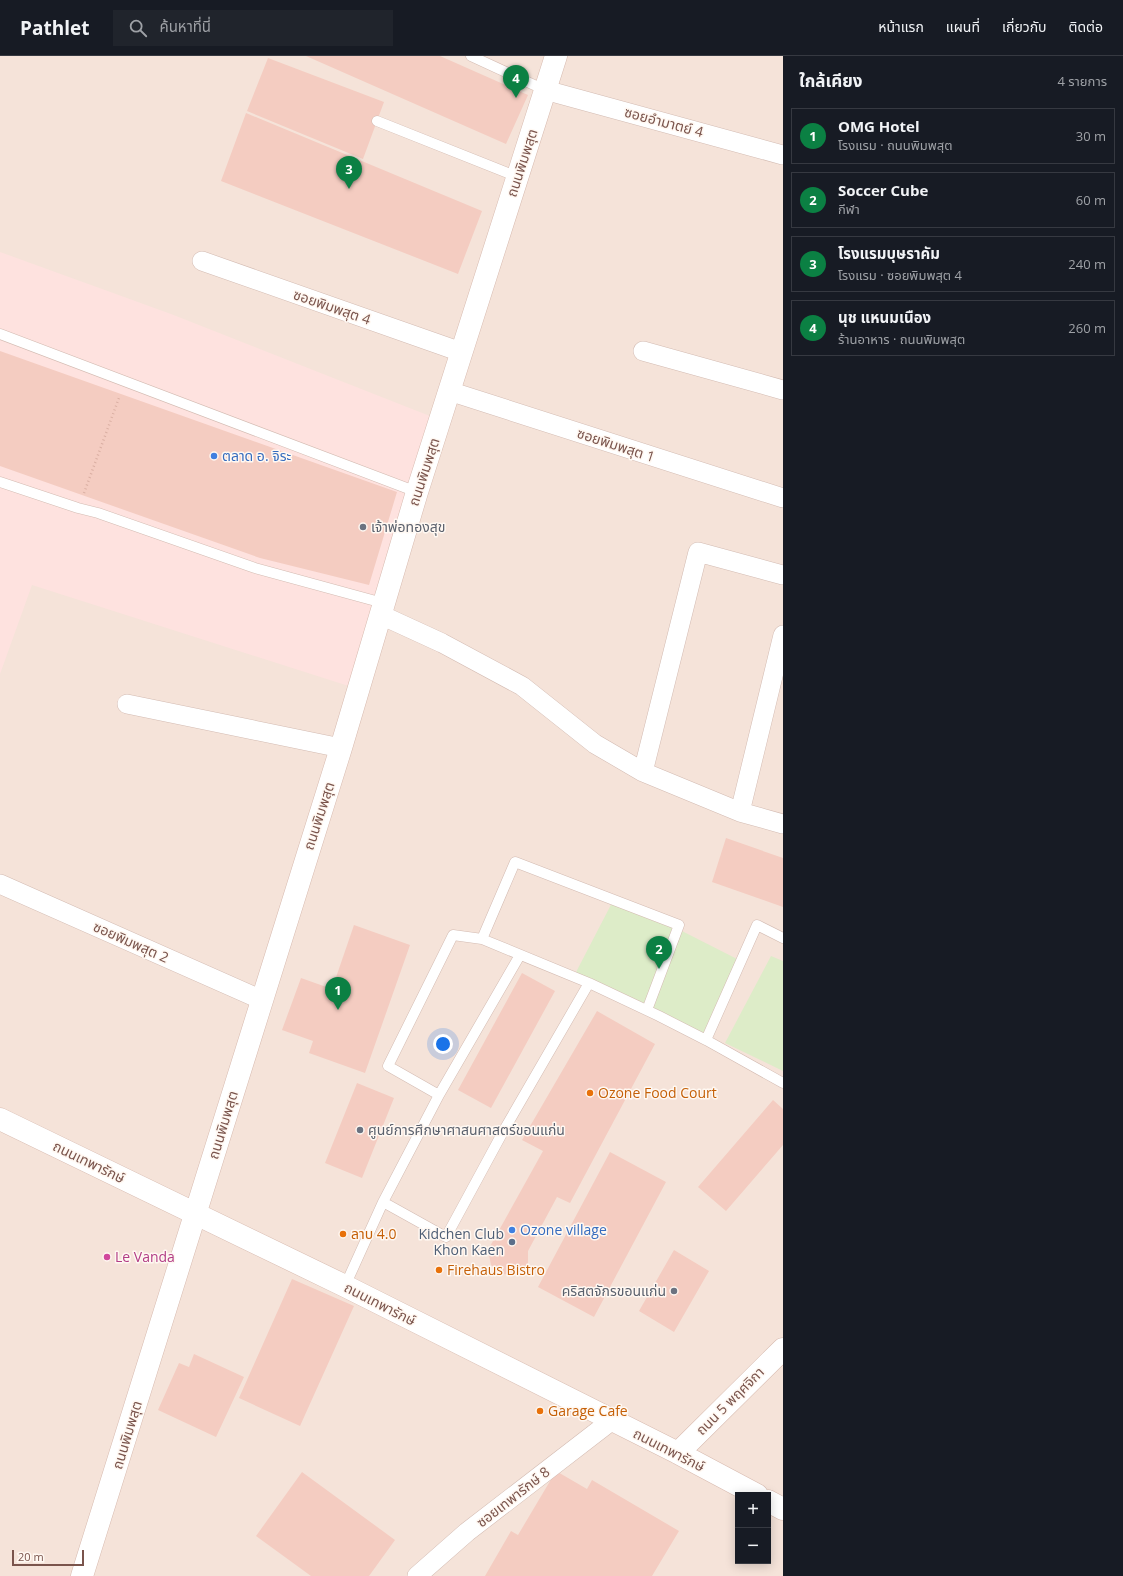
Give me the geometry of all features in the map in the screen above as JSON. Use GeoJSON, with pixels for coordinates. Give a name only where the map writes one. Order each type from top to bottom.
{"type":"FeatureCollection","features":[{"type":"Feature","properties":{"kind":"street","name":"ถนนพิมพสุต"},"geometry":{"type":"LineString","coordinates":[[82,1576],[341,748],[417,492],[556,56]]}},
{"type":"Feature","properties":{"kind":"street","name":"ซอยอำมาตย์ 4"},"geometry":{"type":"LineString","coordinates":[[545,90],[783,155]]}},
{"type":"Feature","properties":{"kind":"street","name":"ซอยพิมพสุต 4"},"geometry":{"type":"LineString","coordinates":[[202,261],[461,352]]}},
{"type":"Feature","properties":{"kind":"street"},"geometry":{"type":"LineString","coordinates":[[643,351],[783,390]]}},
{"type":"Feature","properties":{"kind":"street","name":"ซอยพิมพสุต 1"},"geometry":{"type":"LineString","coordinates":[[449,391],[783,498]]}},
{"type":"Feature","properties":{"kind":"street"},"geometry":{"type":"LineString","coordinates":[[643,772],[698,552],[783,575]]}},
{"type":"Feature","properties":{"kind":"street"},"geometry":{"type":"LineString","coordinates":[[382,610],[522,686],[595,744],[643,772],[740,812],[783,824]]}},
{"type":"Feature","properties":{"kind":"street"},"geometry":{"type":"LineString","coordinates":[[740,812],[783,635]]}},
{"type":"Feature","properties":{"kind":"street"},"geometry":{"type":"LineString","coordinates":[[127,704],[341,748]]}},
{"type":"Feature","properties":{"kind":"street","name":"ซอยพิมพสุต 2"},"geometry":{"type":"LineString","coordinates":[[0,884],[262,1000]]}},
{"type":"Feature","properties":{"kind":"street","name":"ถนนเทพารักษ์"},"geometry":{"type":"LineString","coordinates":[[0,1119],[345,1286],[611,1421],[678,1453],[751,1492]]}},
{"type":"Feature","properties":{"kind":"street","name":"ถนน 5 พฤศจิกา"},"geometry":{"type":"LineString","coordinates":[[678,1453],[783,1349]]}},
{"type":"Feature","properties":{"kind":"street","name":"ซอยเทพารักษ์ 8"},"geometry":{"type":"LineString","coordinates":[[417,1576],[467,1532],[611,1421]]}},
{"type":"Feature","properties":{"kind":"street"},"geometry":{"type":"LineString","coordinates":[[771,1503],[783,1509]]}},
{"type":"Feature","properties":{"kind":"lane"},"geometry":{"type":"LineString","coordinates":[[471,56],[545,90]]}},
{"type":"Feature","properties":{"kind":"lane"},"geometry":{"type":"LineString","coordinates":[[377,120],[518,177]]}},
{"type":"Feature","properties":{"kind":"lane"},"geometry":{"type":"LineString","coordinates":[[0,334],[417,492]]}},
{"type":"Feature","properties":{"kind":"lane"},"geometry":{"type":"LineString","coordinates":[[0,482],[78,508],[98,513],[382,610]]}},
{"type":"Feature","properties":{"kind":"lane"},"geometry":{"type":"LineString","coordinates":[[482,939],[515,862],[679,925],[647,1010]]}},
{"type":"Feature","properties":{"kind":"lane"},"geometry":{"type":"LineString","coordinates":[[706,1040],[757,925],[783,938]]}},
{"type":"Feature","properties":{"kind":"lane"},"geometry":{"type":"LineString","coordinates":[[439,1095],[388,1066],[453,935],[482,939],[589,983],[706,1040],[783,1083]]}},
{"type":"Feature","properties":{"kind":"lane"},"geometry":{"type":"LineString","coordinates":[[345,1286],[383,1202],[439,1095],[520,955]]}},
{"type":"Feature","properties":{"kind":"lane"},"geometry":{"type":"LineString","coordinates":[[383,1202],[446,1237],[504,1130],[589,983]]}},
{"type":"Feature","properties":{"kind":"path"},"geometry":{"type":"LineString","coordinates":[[78,508],[126,381]]}},
{"type":"Feature","properties":{"kind":"shaded area"},"geometry":{"type":"Polygon","coordinates":[[[0,56],[783,56],[783,1576],[0,1576],[0,56]]]}},
{"type":"Feature","properties":{"kind":"shaded area","name":"ตลาด อ. จิระ"},"geometry":{"type":"Polygon","coordinates":[[[0,252],[171,314],[440,420],[358,689],[32,585],[0,674],[0,252]]]}},
{"type":"Feature","properties":{"kind":"green space"},"geometry":{"type":"Polygon","coordinates":[[[615,897],[743,962],[703,1039],[574,976],[615,897]]]}},
{"type":"Feature","properties":{"kind":"green space"},"geometry":{"type":"Polygon","coordinates":[[[771,956],[783,961],[783,1071],[725,1043],[771,956]]]}},
{"type":"Feature","properties":{"kind":"building"},"geometry":{"type":"Polygon","coordinates":[[[306,56],[440,56],[528,95],[506,144],[306,56]]]}},
{"type":"Feature","properties":{"kind":"building"},"geometry":{"type":"Polygon","coordinates":[[[268,58],[384,102],[363,159],[247,111],[268,58]]]}},
{"type":"Feature","properties":{"kind":"building"},"geometry":{"type":"Polygon","coordinates":[[[246,113],[482,211],[458,274],[221,181],[246,113]]]}},
{"type":"Feature","properties":{"kind":"building"},"geometry":{"type":"Polygon","coordinates":[[[0,351],[397,492],[369,585],[260,558],[0,466],[0,351]]]}},
{"type":"Feature","properties":{"kind":"building"},"geometry":{"type":"Polygon","coordinates":[[[726,838],[783,858],[783,907],[712,882],[726,838]]]}},
{"type":"Feature","properties":{"kind":"building"},"geometry":{"type":"Polygon","coordinates":[[[354,925],[410,945],[365,1073],[309,1053],[313,1041],[282,1030],[301,978],[332,989],[354,925]]]}},
{"type":"Feature","properties":{"kind":"building"},"geometry":{"type":"Polygon","coordinates":[[[522,973],[555,991],[491,1108],[458,1090],[522,973]]]}},
{"type":"Feature","properties":{"kind":"building"},"geometry":{"type":"Polygon","coordinates":[[[597,1011],[655,1044],[570,1203],[557,1197],[528,1251],[528,1264],[516,1275],[502,1274],[491,1265],[488,1250],[543,1151],[522,1140],[597,1011]]]}},
{"type":"Feature","properties":{"kind":"building","name":"ศูนย์การศึกษาศาสนศาสตร์ขอนแก่น"},"geometry":{"type":"Polygon","coordinates":[[[357,1083],[394,1098],[362,1178],[325,1163],[357,1083]]]}},
{"type":"Feature","properties":{"kind":"building"},"geometry":{"type":"Polygon","coordinates":[[[773,1100],[783,1109],[783,1145],[726,1211],[698,1187],[773,1100]]]}},
{"type":"Feature","properties":{"kind":"building"},"geometry":{"type":"Polygon","coordinates":[[[610,1152],[666,1182],[594,1317],[538,1287],[610,1152]]]}},
{"type":"Feature","properties":{"kind":"building","name":"คริสตจักรขอนแก่น"},"geometry":{"type":"Polygon","coordinates":[[[674,1250],[709,1271],[674,1332],[639,1311],[674,1250]]]}},
{"type":"Feature","properties":{"kind":"building"},"geometry":{"type":"Polygon","coordinates":[[[292,1279],[354,1306],[300,1426],[239,1398],[292,1279]]]}},
{"type":"Feature","properties":{"kind":"building"},"geometry":{"type":"Polygon","coordinates":[[[194,1354],[244,1377],[216,1437],[158,1410],[179,1363],[189,1367],[194,1354]]]}},
{"type":"Feature","properties":{"kind":"building"},"geometry":{"type":"Polygon","coordinates":[[[556,1471],[587,1489],[592,1480],[679,1531],[652,1576],[485,1576],[511,1531],[518,1535],[556,1471]]]}},
{"type":"Feature","properties":{"kind":"building"},"geometry":{"type":"Polygon","coordinates":[[[302,1472],[395,1540],[369,1576],[311,1576],[256,1536],[302,1472]]]}},
{"type":"Feature","properties":{"kind":"place","name":"นุช แหนมเนือง"},"geometry":{"type":"Point","coordinates":[516,98]}},
{"type":"Feature","properties":{"kind":"place","name":"โรงแรมบุษราคัม"},"geometry":{"type":"Point","coordinates":[349,189]}},
{"type":"Feature","properties":{"kind":"place","name":"ตลาด อ. จิระ"},"geometry":{"type":"Point","coordinates":[214,456]}},
{"type":"Feature","properties":{"kind":"place","name":"เจ้าพ่อทองสุข"},"geometry":{"type":"Point","coordinates":[363,527]}},
{"type":"Feature","properties":{"kind":"place","name":"Soccer Cube"},"geometry":{"type":"Point","coordinates":[659,969]}},
{"type":"Feature","properties":{"kind":"place","name":"OMG Hotel"},"geometry":{"type":"Point","coordinates":[338,1010]}},
{"type":"Feature","properties":{"kind":"place","name":"Ozone Food Court"},"geometry":{"type":"Point","coordinates":[590,1093]}},
{"type":"Feature","properties":{"kind":"place","name":"ศูนย์การศึกษาศาสนศาสตร์ขอนแก่น"},"geometry":{"type":"Point","coordinates":[360,1130]}},
{"type":"Feature","properties":{"kind":"place","name":"Ozone village"},"geometry":{"type":"Point","coordinates":[512,1230]}},
{"type":"Feature","properties":{"kind":"place","name":"ลาบ 4.0"},"geometry":{"type":"Point","coordinates":[343,1234]}},
{"type":"Feature","properties":{"kind":"place","name":"Kidchen Club Khon Kaen"},"geometry":{"type":"Point","coordinates":[512,1242]}},
{"type":"Feature","properties":{"kind":"place","name":"Le Vanda"},"geometry":{"type":"Point","coordinates":[107,1257]}},
{"type":"Feature","properties":{"kind":"place","name":"Firehaus Bistro"},"geometry":{"type":"Point","coordinates":[439,1270]}},
{"type":"Feature","properties":{"kind":"place","name":"คริสตจักรขอนแก่น"},"geometry":{"type":"Point","coordinates":[674,1291]}},
{"type":"Feature","properties":{"kind":"place","name":"Garage Cafe"},"geometry":{"type":"Point","coordinates":[540,1411]}}]}
